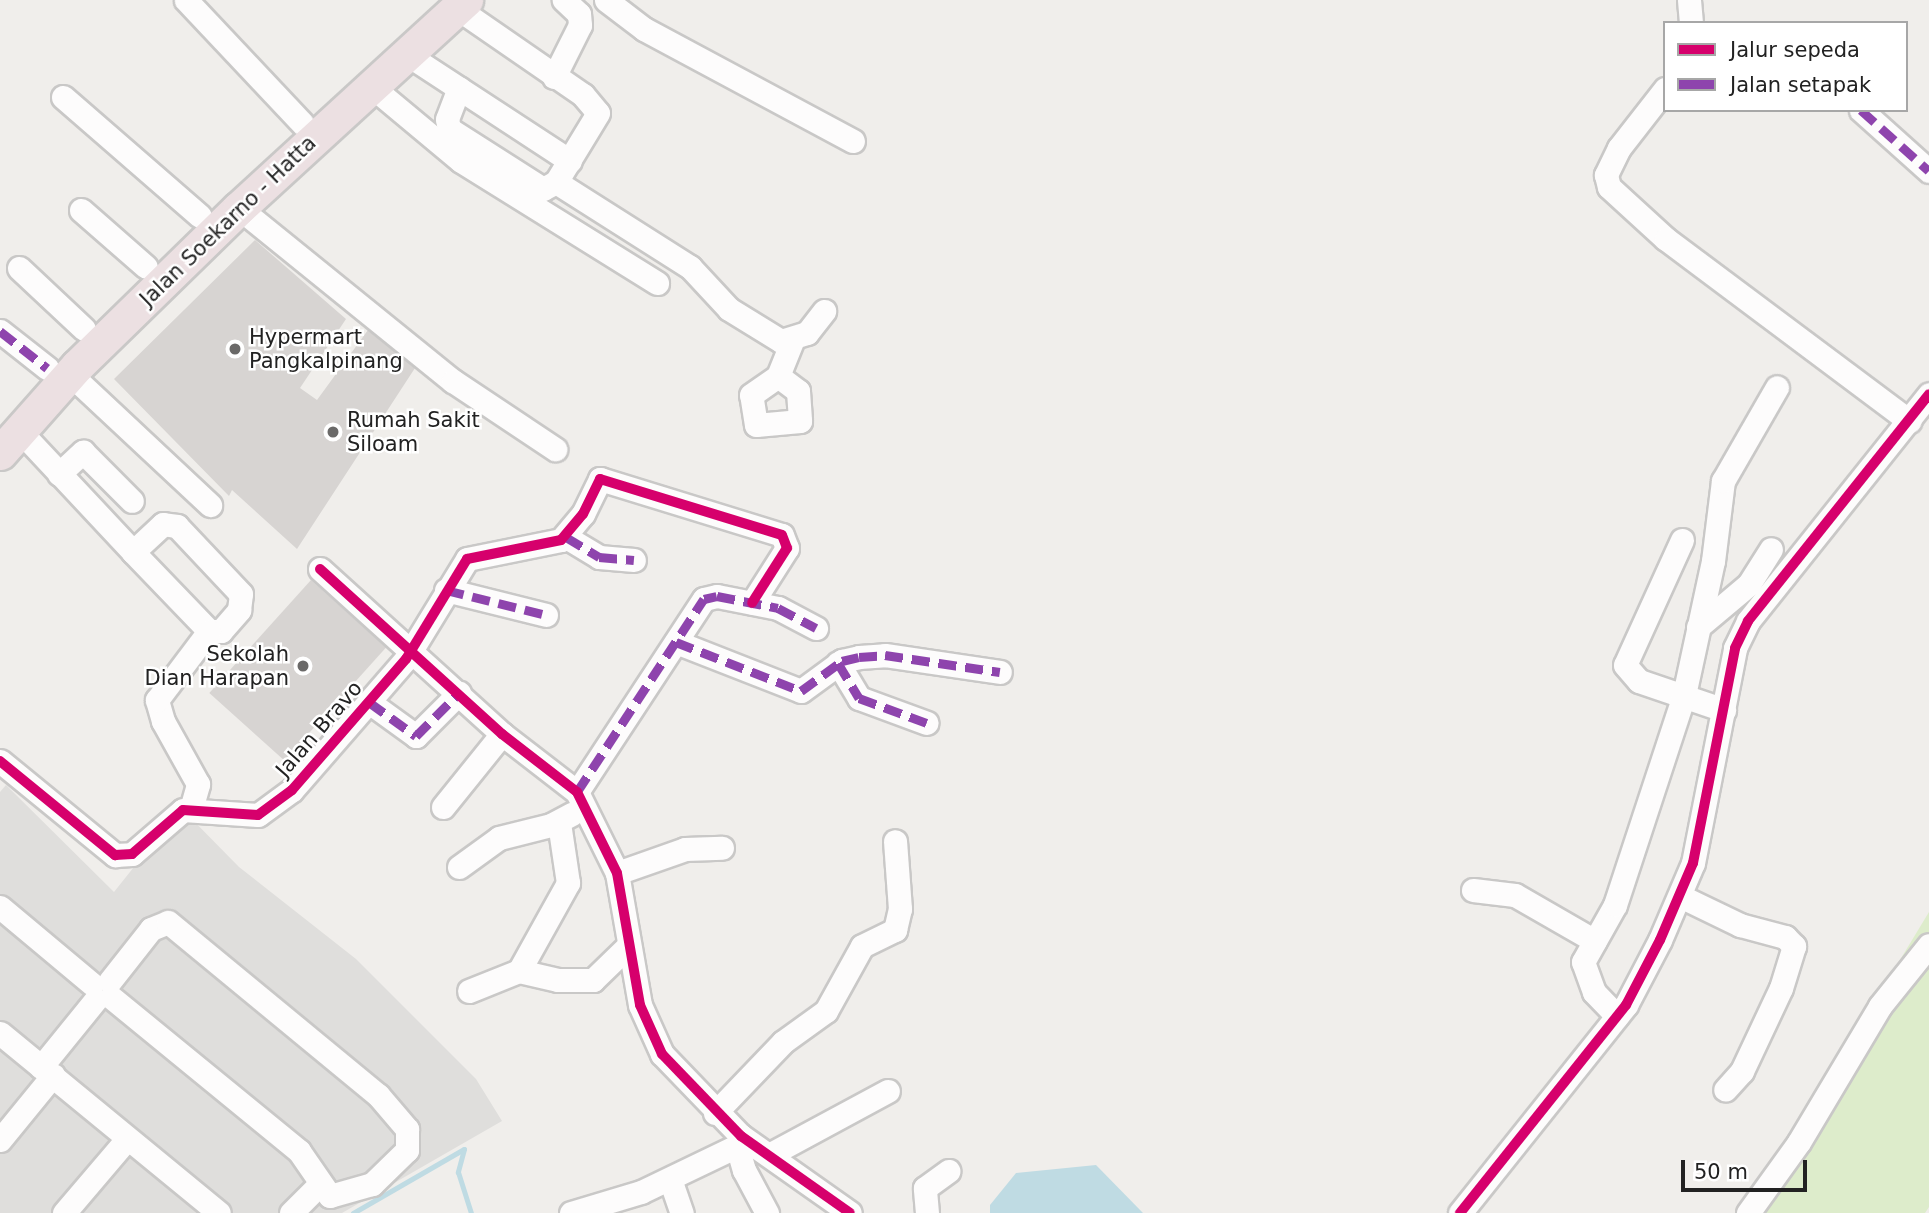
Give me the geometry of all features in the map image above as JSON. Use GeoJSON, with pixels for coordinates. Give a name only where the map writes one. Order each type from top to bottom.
{"type":"FeatureCollection","features":[{"type":"Feature","properties":{"kind":"highway","name":"Jalan Soekarno - Hatta"},"geometry":{"type":"LineString","coordinates":[[6,434],[58,371],[84,329],[146,267],[302,123],[452,2]]}},
{"type":"Feature","properties":{"kind":"highway","name":"Jalan Soekarno - Hatta"},"geometry":{"type":"LineString","coordinates":[[58,371],[371,86],[452,2]]}},
{"type":"Feature","properties":{"kind":"street"},"geometry":{"type":"LineString","coordinates":[[186,0],[302,123]]}},
{"type":"Feature","properties":{"kind":"street"},"geometry":{"type":"LineString","coordinates":[[554,77],[580,25],[576,10],[564,0]]}},
{"type":"Feature","properties":{"kind":"street"},"geometry":{"type":"LineString","coordinates":[[606,0],[644,29],[853,141]]}},
{"type":"Feature","properties":{"kind":"street"},"geometry":{"type":"LineString","coordinates":[[1689,0],[1691,21]]}},
{"type":"Feature","properties":{"kind":"street"},"geometry":{"type":"LineString","coordinates":[[452,2],[598,110],[556,183],[540,189],[451,131],[447,122],[459,88]]}},
{"type":"Feature","properties":{"kind":"street"},"geometry":{"type":"LineString","coordinates":[[405,53],[570,161]]}},
{"type":"Feature","properties":{"kind":"street"},"geometry":{"type":"LineString","coordinates":[[371,86],[461,162],[656,283]]}},
{"type":"Feature","properties":{"kind":"street"},"geometry":{"type":"LineString","coordinates":[[1663,92],[1619,148],[1606,175],[1609,187],[1666,239],[1909,421]]}},
{"type":"Feature","properties":{"kind":"street"},"geometry":{"type":"LineString","coordinates":[[63,97],[200,216]]}},
{"type":"Feature","properties":{"kind":"street"},"geometry":{"type":"LineString","coordinates":[[1863,112],[1929,171]]}},
{"type":"Feature","properties":{"kind":"street"},"geometry":{"type":"LineString","coordinates":[[556,183],[690,267],[729,309],[781,341],[792,341],[807,333],[824,311]]}},
{"type":"Feature","properties":{"kind":"street"},"geometry":{"type":"LineString","coordinates":[[239,208],[453,381],[555,449]]}},
{"type":"Feature","properties":{"kind":"street"},"geometry":{"type":"LineString","coordinates":[[81,210],[146,267]]}},
{"type":"Feature","properties":{"kind":"street"},"geometry":{"type":"LineString","coordinates":[[19,268],[84,329]]}},
{"type":"Feature","properties":{"kind":"street"},"geometry":{"type":"LineString","coordinates":[[0,331],[58,371],[210,505]]}},
{"type":"Feature","properties":{"kind":"street"},"geometry":{"type":"LineString","coordinates":[[778,376],[792,341]]}},
{"type":"Feature","properties":{"kind":"street"},"geometry":{"type":"LineString","coordinates":[[1617,1016],[1584,973],[1583,962],[1615,905],[1684,695],[1723,481],[1777,387]]}},
{"type":"Feature","properties":{"kind":"street"},"geometry":{"type":"LineString","coordinates":[[1460,1213],[1617,1016],[1680,896],[1693,863],[1735,648],[1748,621],[1929,394]]}},
{"type":"Feature","properties":{"kind":"street"},"geometry":{"type":"LineString","coordinates":[[6,434],[59,474],[209,631]]}},
{"type":"Feature","properties":{"kind":"street"},"geometry":{"type":"LineString","coordinates":[[59,474],[84,452],[132,501]]}},
{"type":"Feature","properties":{"kind":"street"},"geometry":{"type":"LineString","coordinates":[[634,560],[599,557],[566,537],[600,479],[775,531],[788,545],[752,603]]}},
{"type":"Feature","properties":{"kind":"street"},"geometry":{"type":"LineString","coordinates":[[0,761],[116,855],[132,854],[191,809],[198,784],[163,721],[157,700],[209,631],[225,628],[243,597],[184,531],[163,524],[133,552]]}},
{"type":"Feature","properties":{"kind":"street","name":"Jalan Bravo"},"geometry":{"type":"LineString","coordinates":[[191,809],[234,817],[258,815],[292,790],[414,649],[446,590],[471,557],[545,546],[566,537]]}},
{"type":"Feature","properties":{"kind":"street"},"geometry":{"type":"LineString","coordinates":[[1682,540],[1625,665],[1639,681],[1724,710]]}},
{"type":"Feature","properties":{"kind":"street"},"geometry":{"type":"LineString","coordinates":[[1698,627],[1749,584],[1772,549]]}},
{"type":"Feature","properties":{"kind":"street"},"geometry":{"type":"LineString","coordinates":[[320,569],[414,649],[502,734],[582,799],[617,873],[645,1025],[680,1076],[739,1141],[767,1213]]}},
{"type":"Feature","properties":{"kind":"street"},"geometry":{"type":"LineString","coordinates":[[446,590],[546,615]]}},
{"type":"Feature","properties":{"kind":"street"},"geometry":{"type":"LineString","coordinates":[[458,867],[509,833],[559,823],[582,799],[676,642],[707,597],[778,608],[816,628]]}},
{"type":"Feature","properties":{"kind":"street"},"geometry":{"type":"LineString","coordinates":[[676,642],[801,691],[838,663],[886,655],[1000,672]]}},
{"type":"Feature","properties":{"kind":"street"},"geometry":{"type":"LineString","coordinates":[[838,663],[859,698],[927,723]]}},
{"type":"Feature","properties":{"kind":"street"},"geometry":{"type":"LineString","coordinates":[[369,702],[416,736],[459,693]]}},
{"type":"Feature","properties":{"kind":"street"},"geometry":{"type":"LineString","coordinates":[[443,807],[502,734]]}},
{"type":"Feature","properties":{"kind":"street"},"geometry":{"type":"LineString","coordinates":[[519,971],[568,883],[559,823]]}},
{"type":"Feature","properties":{"kind":"street"},"geometry":{"type":"LineString","coordinates":[[715,1112],[783,1042],[825,1011],[862,946],[895,930],[900,909],[895,841]]}},
{"type":"Feature","properties":{"kind":"street"},"geometry":{"type":"LineString","coordinates":[[617,873],[685,849],[722,848]]}},
{"type":"Feature","properties":{"kind":"street"},"geometry":{"type":"LineString","coordinates":[[1473,890],[1515,895],[1595,941]]}},
{"type":"Feature","properties":{"kind":"street"},"geometry":{"type":"LineString","coordinates":[[1680,896],[1740,925],[1785,937],[1794,946],[1742,1071],[1725,1090]]}},
{"type":"Feature","properties":{"kind":"street"},"geometry":{"type":"LineString","coordinates":[[0,907],[102,990],[299,1151],[313,1167],[318,1186],[330,1196],[345,1196],[393,1169],[409,1144],[407,1129],[394,1111],[167,922],[151,929],[102,990],[0,1140]]}},
{"type":"Feature","properties":{"kind":"street"},"geometry":{"type":"LineString","coordinates":[[469,991],[519,971],[558,981],[593,980],[629,945]]}},
{"type":"Feature","properties":{"kind":"street"},"geometry":{"type":"LineString","coordinates":[[1748,1213],[1799,1142],[1859,1037],[1929,945]]}},
{"type":"Feature","properties":{"kind":"street"},"geometry":{"type":"LineString","coordinates":[[0,1033],[219,1213]]}},
{"type":"Feature","properties":{"kind":"street"},"geometry":{"type":"LineString","coordinates":[[769,1155],[888,1091]]}},
{"type":"Feature","properties":{"kind":"street"},"geometry":{"type":"LineString","coordinates":[[64,1213],[127,1139]]}},
{"type":"Feature","properties":{"kind":"street"},"geometry":{"type":"LineString","coordinates":[[739,1141],[769,1155],[850,1213]]}},
{"type":"Feature","properties":{"kind":"street"},"geometry":{"type":"LineString","coordinates":[[571,1213],[598,1208],[670,1180],[739,1141]]}},
{"type":"Feature","properties":{"kind":"street"},"geometry":{"type":"LineString","coordinates":[[927,1213],[925,1188],[948,1171]]}},
{"type":"Feature","properties":{"kind":"street"},"geometry":{"type":"LineString","coordinates":[[670,1180],[682,1213]]}},
{"type":"Feature","properties":{"kind":"street"},"geometry":{"type":"LineString","coordinates":[[291,1213],[318,1186]]}},
{"type":"Feature","properties":{"kind":"shaded area"},"geometry":{"type":"Polygon","coordinates":[[[6,785],[114,892],[181,808],[239,867],[356,959],[476,1079],[502,1121],[342,1213],[0,1213],[0,792],[6,785]]]}},
{"type":"Feature","properties":{"kind":"green space"},"geometry":{"type":"Polygon","coordinates":[[[1929,912],[1929,1207],[1925,1213],[1747,1213],[1929,912]]]}},
{"type":"Feature","properties":{"kind":"water"},"geometry":{"type":"Polygon","coordinates":[[[1096,1165],[1143,1213],[990,1213],[990,1205],[1016,1173],[1096,1165]]]}},
{"type":"Feature","properties":{"kind":"building","name":"Hypermart Pangkalpinang"},"geometry":{"type":"Polygon","coordinates":[[[255,240],[346,319],[300,388],[317,400],[368,330],[415,368],[297,549],[232,490],[229,496],[114,379],[255,240]]]}},
{"type":"Feature","properties":{"kind":"building","name":"Sekolah Dian Harapan"},"geometry":{"type":"Polygon","coordinates":[[[311,580],[386,648],[284,761],[209,693],[311,580]]]}},
{"type":"Feature","properties":{"kind":"waterway"},"geometry":{"type":"LineString","coordinates":[[353,1213],[464,1149],[458,1172],[471,1213]]}},
{"type":"Feature","properties":{"kind":"marked path"},"geometry":{"type":"LineString","coordinates":[[1863,112],[1929,171]]}},
{"type":"Feature","properties":{"kind":"marked path"},"geometry":{"type":"LineString","coordinates":[[0,331],[47,368]]}},
{"type":"Feature","properties":{"kind":"marked path"},"geometry":{"type":"LineString","coordinates":[[566,537],[599,557],[634,560]]}},
{"type":"Feature","properties":{"kind":"marked path"},"geometry":{"type":"LineString","coordinates":[[446,590],[546,615]]}},
{"type":"Feature","properties":{"kind":"marked path"},"geometry":{"type":"LineString","coordinates":[[577,792],[704,599],[717,596],[778,608],[816,628]]}},
{"type":"Feature","properties":{"kind":"marked path"},"geometry":{"type":"LineString","coordinates":[[676,642],[801,691],[842,661],[859,657],[885,655],[1000,672]]}},
{"type":"Feature","properties":{"kind":"marked path"},"geometry":{"type":"LineString","coordinates":[[838,663],[859,698],[927,723]]}},
{"type":"Feature","properties":{"kind":"marked path"},"geometry":{"type":"LineString","coordinates":[[369,702],[416,736],[459,693]]}},
{"type":"Feature","properties":{"kind":"cycle path"},"geometry":{"type":"LineString","coordinates":[[1460,1213],[1626,1005],[1660,940],[1693,863],[1735,648],[1748,621],[1929,394]]}},
{"type":"Feature","properties":{"kind":"cycle path"},"geometry":{"type":"LineString","coordinates":[[0,761],[115,855],[132,854],[183,810],[258,815],[292,790],[406,659],[467,559],[561,540],[583,514],[600,479],[782,535],[787,548],[752,603]]}},
{"type":"Feature","properties":{"kind":"cycle path"},"geometry":{"type":"LineString","coordinates":[[320,569],[502,734],[577,792],[617,873],[640,1005],[662,1054],[741,1136],[850,1213]]}},
{"type":"Feature","properties":{"kind":"place","name":"Hypermart Pangkalpinang"},"geometry":{"type":"Point","coordinates":[235,349]}},
{"type":"Feature","properties":{"kind":"place","name":"Rumah Sakit Siloam"},"geometry":{"type":"Point","coordinates":[333,432]}},
{"type":"Feature","properties":{"kind":"place","name":"Sekolah Dian Harapan"},"geometry":{"type":"Point","coordinates":[303,666]}}]}
